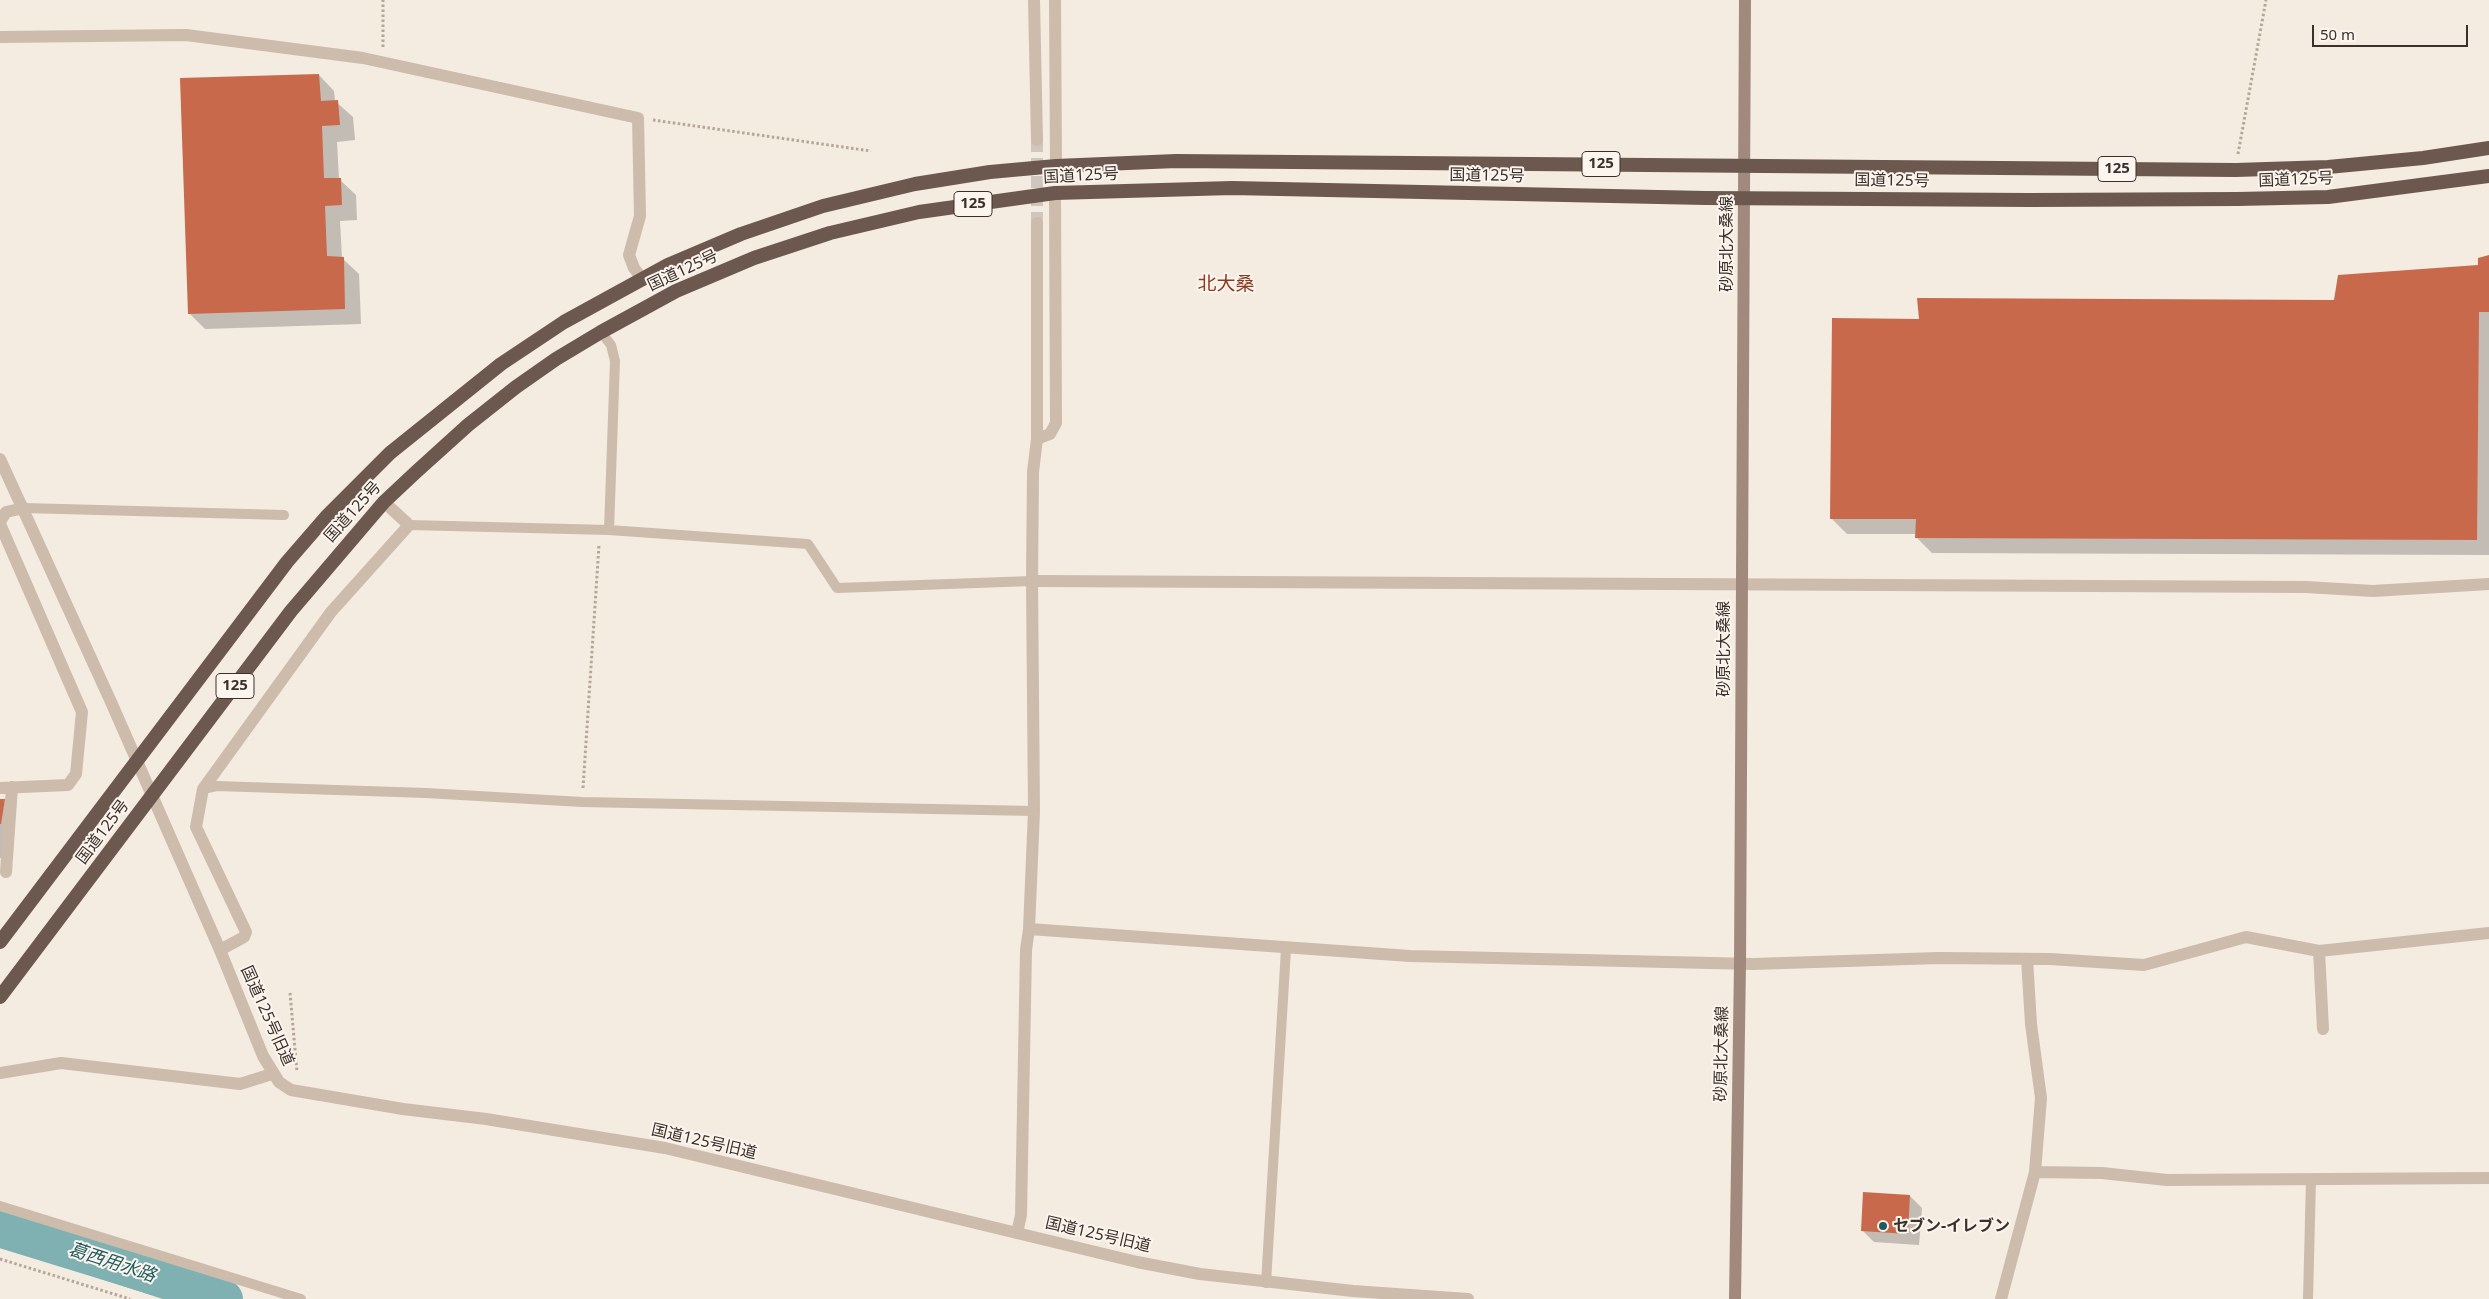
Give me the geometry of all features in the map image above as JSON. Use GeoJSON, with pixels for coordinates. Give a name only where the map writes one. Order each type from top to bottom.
{"type":"FeatureCollection","features":[{"type":"Feature","properties":{"kind":"highway","name":"国道125号"},"geometry":{"type":"LineString","coordinates":[[0,942],[287,562],[326,517],[390,453],[501,364],[564,322],[668,265],[741,234],[823,206],[915,184],[990,172],[1056,166],[1176,161],[1290,160],[2236,170],[2328,167],[2423,158],[2489,148]]}},
{"type":"Feature","properties":{"kind":"highway","name":"国道125号"},"geometry":{"type":"LineString","coordinates":[[0,998],[291,611],[384,502],[468,425],[556,359],[676,291],[754,258],[830,232],[919,212],[1055,193],[1232,188],[1743,198],[2030,200],[2328,197],[2489,176]]}},
{"type":"Feature","properties":{"kind":"main road","name":"砂原北大桑線"},"geometry":{"type":"LineString","coordinates":[[1734,1299],[1740,964],[1740,585],[1745,0]]}},
{"type":"Feature","properties":{"kind":"street"},"geometry":{"type":"LineString","coordinates":[[1034,0],[1037,140]]}},
{"type":"Feature","properties":{"kind":"street"},"geometry":{"type":"LineString","coordinates":[[1055,0],[1056,166]]}},
{"type":"Feature","properties":{"kind":"street"},"geometry":{"type":"LineString","coordinates":[[0,37],[186,35],[382,62],[638,118],[640,216],[628,255],[634,268],[643,280]]}},
{"type":"Feature","properties":{"kind":"street"},"geometry":{"type":"LineString","coordinates":[[1037,438],[1050,434],[1056,423],[1055,193]]}},
{"type":"Feature","properties":{"kind":"street"},"geometry":{"type":"LineString","coordinates":[[1017,1233],[1021,1215],[1026,950],[1029,929],[1034,810],[1032,581],[1033,472],[1037,438],[1037,224]]}},
{"type":"Feature","properties":{"kind":"street","name":"国道125号旧道"},"geometry":{"type":"LineString","coordinates":[[0,459],[24,508],[136,760],[220,950],[272,1074],[278,1082],[291,1090],[303,1094],[486,1119],[665,1148],[1137,1262],[1266,1283],[1468,1299]]}},
{"type":"Feature","properties":{"kind":"street"},"geometry":{"type":"LineString","coordinates":[[220,950],[244,937],[246,932],[196,827],[203,789],[331,612],[409,525],[384,502]]}},
{"type":"Feature","properties":{"kind":"street"},"geometry":{"type":"LineString","coordinates":[[6,872],[6,788],[68,785],[76,774],[82,712],[0,523],[6,512],[24,508]]}},
{"type":"Feature","properties":{"kind":"street"},"geometry":{"type":"LineString","coordinates":[[1032,581],[2306,587],[2373,591],[2489,584]]}},
{"type":"Feature","properties":{"kind":"street"},"geometry":{"type":"LineString","coordinates":[[1029,929],[1286,949],[1410,956],[1740,964],[1939,958],[2027,959],[2144,965],[2246,937],[2319,951],[2489,933]]}},
{"type":"Feature","properties":{"kind":"street"},"geometry":{"type":"LineString","coordinates":[[2319,951],[2323,1030]]}},
{"type":"Feature","properties":{"kind":"street"},"geometry":{"type":"LineString","coordinates":[[2001,1299],[2035,1172],[2041,1098],[2027,959]]}},
{"type":"Feature","properties":{"kind":"street"},"geometry":{"type":"LineString","coordinates":[[0,1073],[61,1063],[240,1084],[272,1074]]}},
{"type":"Feature","properties":{"kind":"street"},"geometry":{"type":"LineString","coordinates":[[2035,1172],[2102,1173],[2166,1180],[2489,1178]]}},
{"type":"Feature","properties":{"kind":"lane"},"geometry":{"type":"LineString","coordinates":[[601,332],[611,346],[615,361],[604,530]]}},
{"type":"Feature","properties":{"kind":"lane"},"geometry":{"type":"LineString","coordinates":[[24,508],[284,515]]}},
{"type":"Feature","properties":{"kind":"lane"},"geometry":{"type":"LineString","coordinates":[[409,525],[604,530],[808,544],[838,588],[1032,581]]}},
{"type":"Feature","properties":{"kind":"lane"},"geometry":{"type":"LineString","coordinates":[[203,789],[217,786],[406,792],[582,802],[1034,810]]}},
{"type":"Feature","properties":{"kind":"lane"},"geometry":{"type":"LineString","coordinates":[[1266,1283],[1286,949]]}},
{"type":"Feature","properties":{"kind":"lane"},"geometry":{"type":"LineString","coordinates":[[2308,1299],[2311,1179]]}},
{"type":"Feature","properties":{"kind":"lane"},"geometry":{"type":"LineString","coordinates":[[0,1206],[301,1299]]}},
{"type":"Feature","properties":{"kind":"path"},"geometry":{"type":"LineString","coordinates":[[382,62],[383,0]]}},
{"type":"Feature","properties":{"kind":"path"},"geometry":{"type":"LineString","coordinates":[[2236,170],[2266,0]]}},
{"type":"Feature","properties":{"kind":"path"},"geometry":{"type":"LineString","coordinates":[[638,118],[871,150]]}},
{"type":"Feature","properties":{"kind":"path"},"geometry":{"type":"LineString","coordinates":[[582,802],[604,530]]}},
{"type":"Feature","properties":{"kind":"path"},"geometry":{"type":"LineString","coordinates":[[290,993],[297,1072]]}},
{"type":"Feature","properties":{"kind":"path"},"geometry":{"type":"LineString","coordinates":[[0,1259],[130,1299]]}},
{"type":"Feature","properties":{"kind":"building"},"geometry":{"type":"Polygon","coordinates":[[[319,74],[321,101],[338,100],[340,125],[322,126],[324,178],[341,178],[342,205],[325,206],[327,256],[344,257],[345,309],[188,314],[180,78],[319,74]]]}},
{"type":"Feature","properties":{"kind":"building"},"geometry":{"type":"Polygon","coordinates":[[[2489,255],[2489,312],[2479,312],[2477,540],[1915,538],[1916,519],[1830,519],[1832,318],[1919,319],[1917,298],[2334,300],[2338,275],[2478,265],[2478,258],[2489,255]]]}},
{"type":"Feature","properties":{"kind":"building"},"geometry":{"type":"Polygon","coordinates":[[[0,799],[5,799],[1,824],[0,824],[0,799]]]}},
{"type":"Feature","properties":{"kind":"building"},"geometry":{"type":"Polygon","coordinates":[[[1863,1192],[1910,1195],[1908,1234],[1861,1231],[1863,1192]]]}},
{"type":"Feature","properties":{"kind":"waterway","name":"葛西用水路"},"geometry":{"type":"LineString","coordinates":[[0,1226],[224,1299]]}},
{"type":"Feature","properties":{"kind":"waterway"},"geometry":{"type":"LineString","coordinates":[[0,1245],[175,1299]]}},
{"type":"Feature","properties":{"kind":"tunnel"},"geometry":{"type":"LineString","coordinates":[[1037,140],[1037,223]]}},
{"type":"Feature","properties":{"kind":"place","name":"セブン-イレブン"},"geometry":{"type":"Point","coordinates":[1883,1226]}},
{"type":"Feature","properties":{"kind":"district","name":"北大桑"},"geometry":{"type":"Point","coordinates":[1226,285]}}]}
